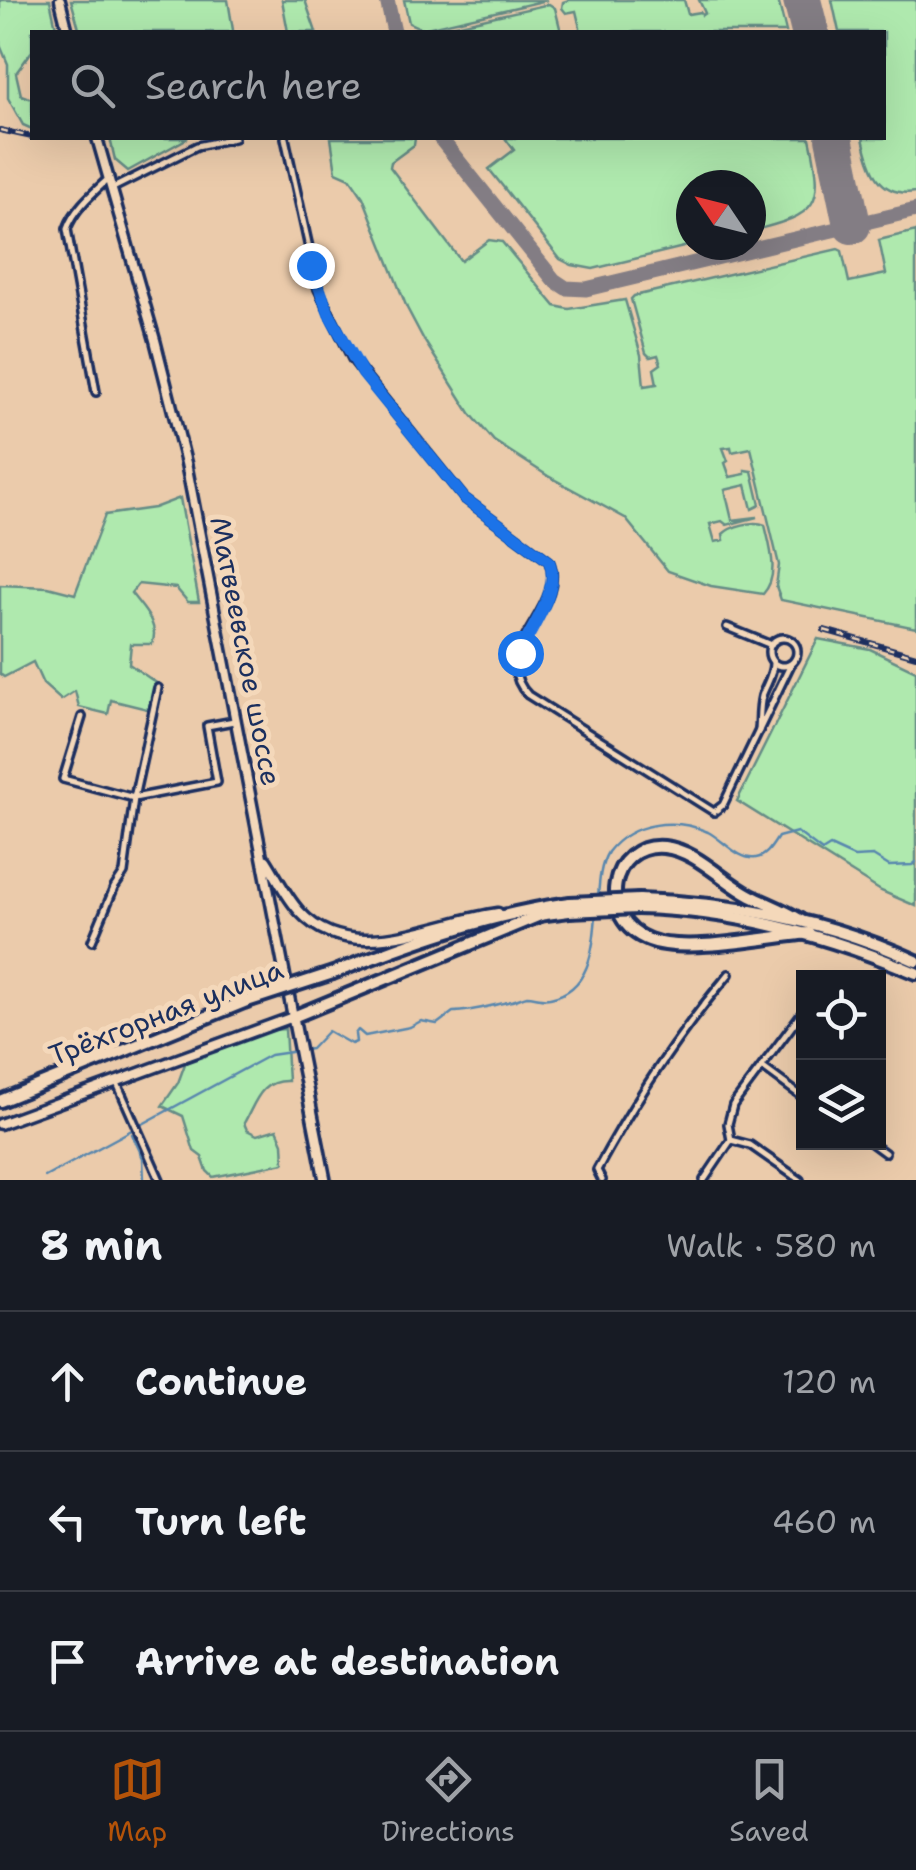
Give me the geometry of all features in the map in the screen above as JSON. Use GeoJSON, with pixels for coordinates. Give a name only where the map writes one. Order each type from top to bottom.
{"type":"FeatureCollection","features":[{"type":"Feature","properties":{"kind":"highway"},"geometry":{"type":"LineString","coordinates":[[810,934],[662,944],[634,933],[625,925],[616,908],[614,888],[630,859],[641,851],[666,847],[688,855],[752,896],[800,920],[916,961]]}},
{"type":"Feature","properties":{"kind":"highway"},"geometry":{"type":"LineString","coordinates":[[638,904],[810,934],[916,973]]}},
{"type":"Feature","properties":{"kind":"highway"},"geometry":{"type":"LineString","coordinates":[[293,1017],[543,911],[638,904],[726,906],[800,920]]}},
{"type":"Feature","properties":{"kind":"highway","name":"Трёхгорная улица"},"geometry":{"type":"LineString","coordinates":[[0,1101],[244,1002],[334,973],[392,948],[543,911]]}},
{"type":"Feature","properties":{"kind":"main road"},"geometry":{"type":"LineString","coordinates":[[60,0],[68,30]]}},
{"type":"Feature","properties":{"kind":"main road","name":"Матвеевское шоссе"},"geometry":{"type":"LineString","coordinates":[[98,140],[174,411],[324,1180]]}},
{"type":"Feature","properties":{"kind":"main road"},"geometry":{"type":"LineString","coordinates":[[262,852],[297,910],[320,927],[347,938],[376,939],[491,914],[543,911]]}},
{"type":"Feature","properties":{"kind":"main road"},"geometry":{"type":"LineString","coordinates":[[0,1124],[293,1017]]}},
{"type":"Feature","properties":{"kind":"street"},"geometry":{"type":"LineString","coordinates":[[96,392],[67,230],[88,198],[109,185],[197,146],[225,140]]}},
{"type":"Feature","properties":{"kind":"street"},"geometry":{"type":"LineString","coordinates":[[286,140],[318,288],[352,358],[464,498],[549,561],[552,568],[551,587],[515,664],[514,673],[521,688],[714,812],[723,805],[797,656],[794,643],[782,638],[771,645],[773,672],[763,690],[758,734]]}},
{"type":"Feature","properties":{"kind":"street"},"geometry":{"type":"LineString","coordinates":[[727,627],[771,645]]}},
{"type":"Feature","properties":{"kind":"street"},"geometry":{"type":"LineString","coordinates":[[773,663],[792,664]]}},
{"type":"Feature","properties":{"kind":"street"},"geometry":{"type":"LineString","coordinates":[[92,941],[124,872],[134,798],[158,688]]}},
{"type":"Feature","properties":{"kind":"street"},"geometry":{"type":"LineString","coordinates":[[82,717],[63,779],[134,798],[217,782],[207,726],[237,721]]}},
{"type":"Feature","properties":{"kind":"street"},"geometry":{"type":"LineString","coordinates":[[602,1180],[596,1170],[636,1097],[728,974]]}},
{"type":"Feature","properties":{"kind":"street"},"geometry":{"type":"LineString","coordinates":[[704,1180],[732,1140],[729,1112],[796,1021]]}},
{"type":"Feature","properties":{"kind":"street"},"geometry":{"type":"LineString","coordinates":[[761,1067],[796,1092]]}},
{"type":"Feature","properties":{"kind":"street"},"geometry":{"type":"LineString","coordinates":[[116,1080],[160,1180]]}},
{"type":"Feature","properties":{"kind":"street"},"geometry":{"type":"LineString","coordinates":[[732,1140],[750,1145],[800,1180]]}},
{"type":"Feature","properties":{"kind":"street"},"geometry":{"type":"LineString","coordinates":[[881,1150],[886,1154]]}},
{"type":"Feature","properties":{"kind":"green space"},"geometry":{"type":"Polygon","coordinates":[[[0,0],[50,0],[57,30],[30,30],[30,54],[16,73],[21,95],[30,98],[30,128],[23,125],[8,98],[8,64],[0,45],[0,0]]]}},
{"type":"Feature","properties":{"kind":"green space"},"geometry":{"type":"Polygon","coordinates":[[[71,0],[228,0],[233,30],[79,30],[71,0]]]}},
{"type":"Feature","properties":{"kind":"green space"},"geometry":{"type":"Polygon","coordinates":[[[282,0],[305,0],[315,30],[288,30],[282,0]]]}},
{"type":"Feature","properties":{"kind":"green space"},"geometry":{"type":"Polygon","coordinates":[[[404,0],[547,0],[422,29],[409,23],[404,0]]]}},
{"type":"Feature","properties":{"kind":"green space"},"geometry":{"type":"Polygon","coordinates":[[[684,0],[688,14],[702,15],[705,13],[699,0],[778,0],[786,30],[581,30],[576,11],[566,13],[563,2],[684,0]]]}},
{"type":"Feature","properties":{"kind":"green space"},"geometry":{"type":"Polygon","coordinates":[[[832,0],[916,0],[916,192],[903,193],[884,185],[873,170],[864,140],[886,140],[886,30],[839,30],[832,0]]]}},
{"type":"Feature","properties":{"kind":"green space"},"geometry":{"type":"Polygon","coordinates":[[[549,4],[555,8],[560,30],[434,30],[549,4]]]}},
{"type":"Feature","properties":{"kind":"green space"},"geometry":{"type":"Polygon","coordinates":[[[110,140],[184,140],[128,171],[115,160],[110,140]]]}},
{"type":"Feature","properties":{"kind":"green space"},"geometry":{"type":"Polygon","coordinates":[[[331,140],[415,140],[390,167],[461,261],[489,240],[502,242],[555,306],[569,309],[625,300],[641,355],[644,386],[657,384],[654,369],[661,364],[658,355],[650,357],[646,353],[631,299],[634,296],[838,249],[842,251],[849,282],[886,274],[879,240],[916,231],[916,628],[781,600],[776,586],[779,565],[751,448],[732,452],[731,447],[723,448],[728,461],[725,463],[730,477],[752,471],[760,505],[752,509],[746,485],[725,490],[732,520],[757,517],[727,525],[722,521],[710,524],[715,542],[724,540],[723,534],[737,526],[765,525],[772,570],[763,594],[711,586],[668,571],[625,518],[494,441],[470,413],[424,340],[407,308],[363,197],[350,178],[336,172],[331,140]]]}},
{"type":"Feature","properties":{"kind":"green space"},"geometry":{"type":"Polygon","coordinates":[[[506,140],[810,140],[817,179],[812,204],[804,212],[766,227],[766,170],[676,170],[676,249],[593,269],[560,259],[489,169],[514,150],[506,140]]]}},
{"type":"Feature","properties":{"kind":"green space"},"geometry":{"type":"Polygon","coordinates":[[[180,498],[199,602],[188,602],[176,588],[138,584],[131,593],[154,630],[152,644],[131,644],[129,664],[158,684],[151,710],[111,700],[108,714],[79,707],[75,691],[61,700],[43,684],[33,662],[4,677],[0,674],[0,585],[48,587],[75,594],[105,515],[154,508],[180,498]]]}},
{"type":"Feature","properties":{"kind":"green space"},"geometry":{"type":"Polygon","coordinates":[[[818,639],[870,649],[916,671],[916,906],[881,891],[737,801],[818,639]]]}},
{"type":"Feature","properties":{"kind":"green space"},"geometry":{"type":"Polygon","coordinates":[[[285,1029],[288,1081],[265,1088],[244,1123],[247,1130],[257,1135],[277,1129],[283,1143],[284,1163],[213,1177],[194,1151],[183,1116],[162,1106],[178,1083],[186,1061],[272,1030],[285,1029]]]}},
{"type":"Feature","properties":{"kind":"waterway"},"geometry":{"type":"LineString","coordinates":[[598,898],[608,852],[629,834],[654,825],[695,827],[750,858],[763,855],[778,837],[797,832],[822,851],[830,846],[854,857],[873,856],[889,866],[916,862]]}},
{"type":"Feature","properties":{"kind":"waterway"},"geometry":{"type":"LineString","coordinates":[[45,1177],[270,1055],[311,1049],[328,1031],[351,1044],[356,1042],[358,1030],[365,1036],[421,1021],[437,1024],[453,1012],[527,996],[547,998],[563,994],[574,986],[587,966],[596,916]]}},
{"type":"Feature","properties":{"kind":"waterway"},"geometry":{"type":"LineString","coordinates":[[132,1134],[143,1158],[144,1180]]}},
{"type":"Feature","properties":{"kind":"taxiway"},"geometry":{"type":"LineString","coordinates":[[387,0],[394,30]]}},
{"type":"Feature","properties":{"kind":"taxiway"},"geometry":{"type":"LineString","coordinates":[[442,140],[554,280],[566,288],[586,289],[916,210]]}},
{"type":"Feature","properties":{"kind":"runway"},"geometry":{"type":"LineString","coordinates":[[802,0],[810,30]]}},
{"type":"Feature","properties":{"kind":"runway"},"geometry":{"type":"LineString","coordinates":[[834,140],[852,225]]}},
{"type":"Feature","properties":{"kind":"railway"},"geometry":{"type":"LineString","coordinates":[[0,130],[30,137]]}},
{"type":"Feature","properties":{"kind":"railway"},"geometry":{"type":"LineString","coordinates":[[824,630],[916,656]]}},
{"type":"Feature","properties":{"kind":"route"},"geometry":{"type":"LineString","coordinates":[[311,265],[342,342],[363,374],[464,498],[549,561],[551,587],[520,653]]}}]}
